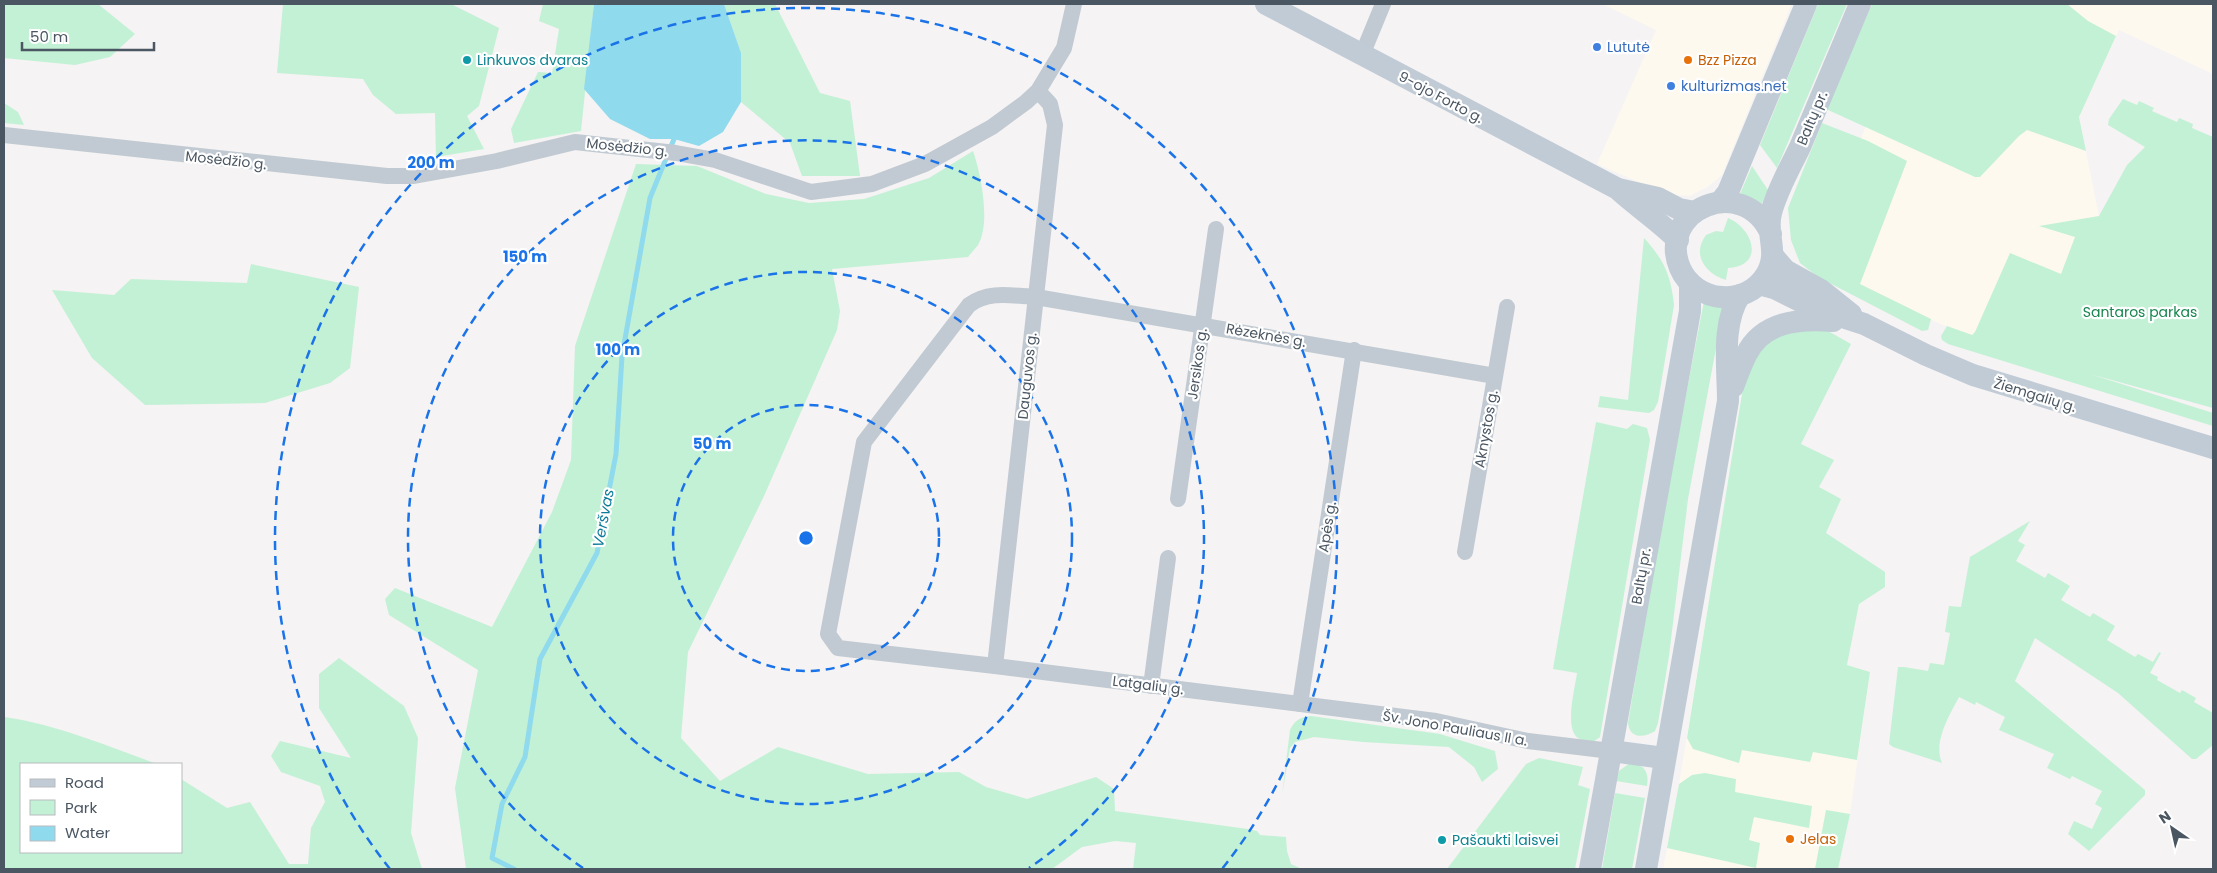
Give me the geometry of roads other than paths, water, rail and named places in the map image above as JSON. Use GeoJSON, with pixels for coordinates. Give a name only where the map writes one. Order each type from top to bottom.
{"type":"FeatureCollection","features":[{"type":"Feature","properties":{"kind":"main road","name":"9-ojo Forto g."},"geometry":{"type":"LineString","coordinates":[[1266,4],[1618,189],[1678,240]]}},
{"type":"Feature","properties":{"kind":"main road"},"geometry":{"type":"LineString","coordinates":[[1721,201],[1735,175],[1806,4]]}},
{"type":"Feature","properties":{"kind":"main road","name":"Baltų pr."},"geometry":{"type":"LineString","coordinates":[[1646,869],[1728,401],[1729,328],[1733,307],[1770,266],[1772,245],[1771,214],[1860,4]]}},
{"type":"Feature","properties":{"kind":"main road","name":"9-ojo Forto g."},"geometry":{"type":"LineString","coordinates":[[1618,189],[1658,198],[1679,208],[1695,212]]}},
{"type":"Feature","properties":{"kind":"main road"},"geometry":{"type":"LineString","coordinates":[[1678,240],[1681,229],[1695,212],[1721,201],[1742,204],[1752,209],[1760,216],[1772,245]]}},
{"type":"Feature","properties":{"kind":"main road","name":"Baltų pr."},"geometry":{"type":"LineString","coordinates":[[1590,869],[1690,311],[1690,283],[1680,267],[1677,249],[1678,240]]}},
{"type":"Feature","properties":{"kind":"main road","name":"Žiemgalių g."},"geometry":{"type":"LineString","coordinates":[[1772,245],[1785,270],[1820,290],[1864,324]]}},
{"type":"Feature","properties":{"kind":"main road"},"geometry":{"type":"LineString","coordinates":[[1690,283],[1708,295],[1730,298],[1749,290]]}},
{"type":"Feature","properties":{"kind":"main road","name":"Žiemgalių g."},"geometry":{"type":"LineString","coordinates":[[1749,290],[1774,288],[1812,307],[1864,324],[1926,355],[1973,375],[2213,448]]}},
{"type":"Feature","properties":{"kind":"main road"},"geometry":{"type":"LineString","coordinates":[[1728,401],[1746,353],[1770,329],[1790,321],[1804,320],[1864,324]]}},
{"type":"Feature","properties":{"kind":"main road"},"geometry":{"type":"LineString","coordinates":[[1611,751],[1664,758]]}},
{"type":"Feature","properties":{"kind":"street","name":"Mosėdžio g."},"geometry":{"type":"LineString","coordinates":[[4,135],[387,176],[414,176],[497,161],[576,142],[676,152],[715,160],[811,192],[872,184],[925,164],[992,127],[1038,91],[1064,48],[1074,4]]}},
{"type":"Feature","properties":{"kind":"street"},"geometry":{"type":"LineString","coordinates":[[1362,55],[1383,4]]}},
{"type":"Feature","properties":{"kind":"street","name":"Dauguvos g."},"geometry":{"type":"LineString","coordinates":[[995,666],[1055,125],[1050,104],[1038,91]]}},
{"type":"Feature","properties":{"kind":"street","name":"Jersikos g."},"geometry":{"type":"LineString","coordinates":[[1178,499],[1216,229]]}},
{"type":"Feature","properties":{"kind":"street","name":"Latgalių g."},"geometry":{"type":"LineString","coordinates":[[1036,297],[990,295],[979,298],[970,305],[864,442],[828,634],[838,648],[1300,704]]}},
{"type":"Feature","properties":{"kind":"street","name":"Rėzeknės g."},"geometry":{"type":"LineString","coordinates":[[1036,297],[1354,350],[1495,376]]}},
{"type":"Feature","properties":{"kind":"street","name":"Aknystos g."},"geometry":{"type":"LineString","coordinates":[[1465,552],[1507,307]]}},
{"type":"Feature","properties":{"kind":"street","name":"Apės g."},"geometry":{"type":"LineString","coordinates":[[1300,704],[1354,350]]}},
{"type":"Feature","properties":{"kind":"street"},"geometry":{"type":"LineString","coordinates":[[1151,686],[1168,558]]}},
{"type":"Feature","properties":{"kind":"street","name":"Šv. Jono Pauliaus II a."},"geometry":{"type":"LineString","coordinates":[[1300,704],[1436,721],[1528,741],[1611,751]]}},
{"type":"Feature","properties":{"kind":"water"},"geometry":{"type":"Polygon","coordinates":[[[594,4],[724,4],[741,53],[741,102],[723,132],[699,146],[674,139],[650,139],[610,119],[584,89],[594,4]]]}},
{"type":"Feature","properties":{"kind":"waterway","name":"Veršvas"},"geometry":{"type":"LineString","coordinates":[[514,869],[492,858],[502,804],[525,757],[540,659],[597,553],[616,454],[622,356],[650,198],[674,139],[673,132]]}},
{"type":"Feature","properties":{"kind":"place","name":"Lututė"},"geometry":{"type":"Point","coordinates":[1597,47]}},
{"type":"Feature","properties":{"kind":"place","name":"Linkuvos dvaras"},"geometry":{"type":"Point","coordinates":[467,60]}},
{"type":"Feature","properties":{"kind":"place","name":"Bzz Pizza"},"geometry":{"type":"Point","coordinates":[1688,60]}},
{"type":"Feature","properties":{"kind":"place","name":"kulturizmas.net"},"geometry":{"type":"Point","coordinates":[1671,86]}},
{"type":"Feature","properties":{"kind":"place","name":"Jelas"},"geometry":{"type":"Point","coordinates":[1790,839]}},
{"type":"Feature","properties":{"kind":"place","name":"Pašaukti laisvei"},"geometry":{"type":"Point","coordinates":[1442,840]}},
{"type":"Feature","properties":{"kind":"park label","name":"Santaros parkas"},"geometry":{"type":"Point","coordinates":[2140,312]}}]}
